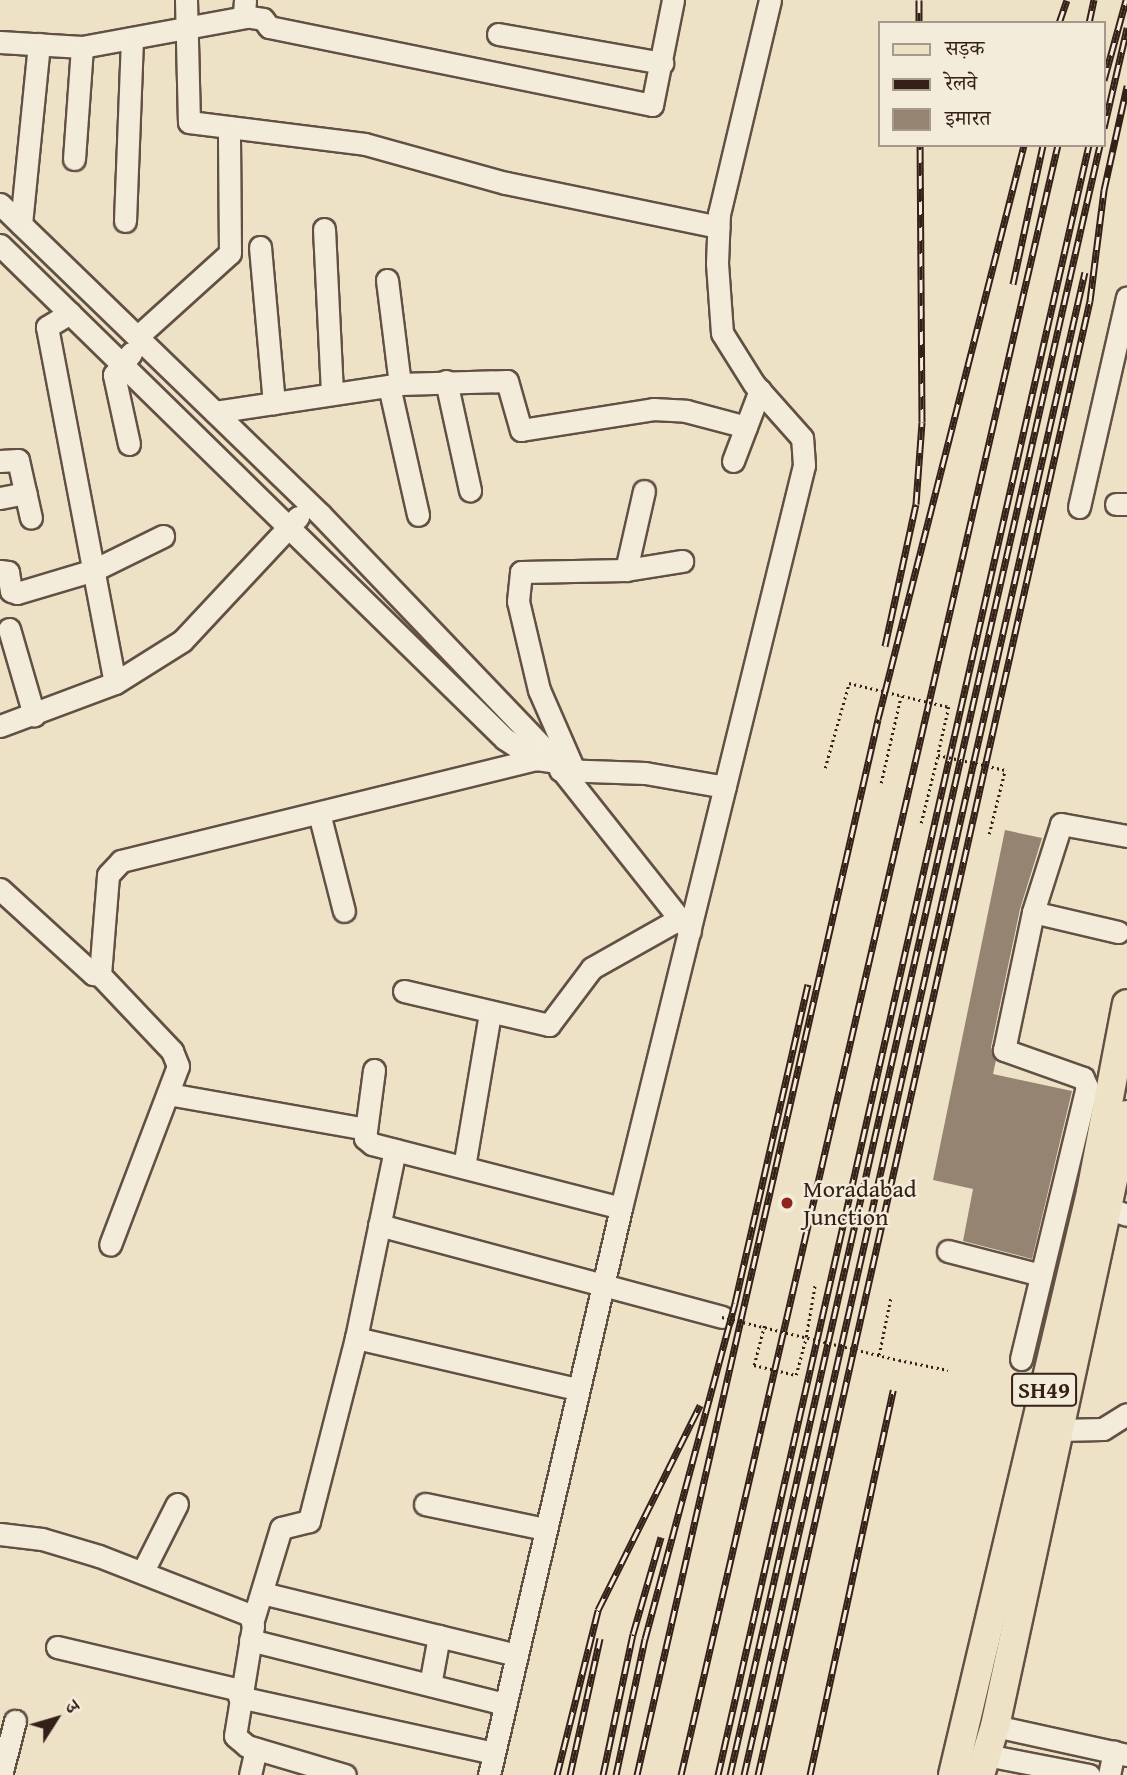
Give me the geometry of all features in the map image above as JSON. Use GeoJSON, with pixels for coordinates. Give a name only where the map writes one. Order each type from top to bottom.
{"type":"FeatureCollection","features":[{"type":"Feature","properties":{"kind":"main road","name":"SH49"},"geometry":{"type":"LineString","coordinates":[[954,1775],[1056,1387],[1120,1080],[1127,1004]]}},
{"type":"Feature","properties":{"kind":"main road","name":"SH49"},"geometry":{"type":"LineString","coordinates":[[983,1765],[995,1726],[1059,1430],[1056,1387],[1117,1211],[1127,1115]]}},
{"type":"Feature","properties":{"kind":"street"},"geometry":{"type":"LineString","coordinates":[[186,0],[187,120],[365,144],[506,183],[719,227]]}},
{"type":"Feature","properties":{"kind":"street"},"geometry":{"type":"LineString","coordinates":[[0,42],[82,47],[186,29],[246,9],[269,27],[652,105],[673,0]]}},
{"type":"Feature","properties":{"kind":"street"},"geometry":{"type":"LineString","coordinates":[[489,1775],[685,925],[725,788],[804,465],[803,438],[760,390],[722,333],[719,227],[770,0]]}},
{"type":"Feature","properties":{"kind":"street"},"geometry":{"type":"LineString","coordinates":[[498,34],[662,63]]}},
{"type":"Feature","properties":{"kind":"street"},"geometry":{"type":"LineString","coordinates":[[125,221],[132,38]]}},
{"type":"Feature","properties":{"kind":"street"},"geometry":{"type":"LineString","coordinates":[[21,224],[39,44]]}},
{"type":"Feature","properties":{"kind":"street"},"geometry":{"type":"LineString","coordinates":[[74,159],[82,47]]}},
{"type":"Feature","properties":{"kind":"street"},"geometry":{"type":"LineString","coordinates":[[129,443],[114,375],[139,339],[230,253],[229,127]]}},
{"type":"Feature","properties":{"kind":"street"},"geometry":{"type":"LineString","coordinates":[[0,204],[310,504],[545,749],[555,765],[685,925]]}},
{"type":"Feature","properties":{"kind":"street"},"geometry":{"type":"LineString","coordinates":[[324,229],[332,393]]}},
{"type":"Feature","properties":{"kind":"street"},"geometry":{"type":"LineString","coordinates":[[0,245],[491,725],[555,765]]}},
{"type":"Feature","properties":{"kind":"street"},"geometry":{"type":"LineString","coordinates":[[260,247],[274,403]]}},
{"type":"Feature","properties":{"kind":"street"},"geometry":{"type":"LineString","coordinates":[[387,280],[395,385],[418,515]]}},
{"type":"Feature","properties":{"kind":"street"},"geometry":{"type":"LineString","coordinates":[[1079,507],[1127,297]]}},
{"type":"Feature","properties":{"kind":"street"},"geometry":{"type":"LineString","coordinates":[[71,313],[47,327],[115,683]]}},
{"type":"Feature","properties":{"kind":"street"},"geometry":{"type":"LineString","coordinates":[[215,412],[395,385],[446,380],[507,381],[521,430],[653,409],[686,411],[746,427]]}},
{"type":"Feature","properties":{"kind":"street"},"geometry":{"type":"LineString","coordinates":[[446,380],[470,490]]}},
{"type":"Feature","properties":{"kind":"street"},"geometry":{"type":"LineString","coordinates":[[733,461],[760,390]]}},
{"type":"Feature","properties":{"kind":"street"},"geometry":{"type":"LineString","coordinates":[[0,461],[18,460],[31,518]]}},
{"type":"Feature","properties":{"kind":"street"},"geometry":{"type":"LineString","coordinates":[[626,570],[644,491]]}},
{"type":"Feature","properties":{"kind":"street"},"geometry":{"type":"LineString","coordinates":[[0,498],[26,493]]}},
{"type":"Feature","properties":{"kind":"street"},"geometry":{"type":"LineString","coordinates":[[0,726],[115,683],[199,627],[310,504]]}},
{"type":"Feature","properties":{"kind":"street"},"geometry":{"type":"LineString","coordinates":[[0,571],[8,572],[11,591],[17,593],[94,569],[163,536]]}},
{"type":"Feature","properties":{"kind":"street"},"geometry":{"type":"LineString","coordinates":[[555,765],[518,601],[520,573],[558,574],[582,568],[626,570],[682,561]]}},
{"type":"Feature","properties":{"kind":"street"},"geometry":{"type":"LineString","coordinates":[[9,629],[34,715]]}},
{"type":"Feature","properties":{"kind":"street"},"geometry":{"type":"LineString","coordinates":[[100,975],[104,966],[107,875],[113,866],[134,857],[319,813],[555,765],[655,774],[725,788]]}},
{"type":"Feature","properties":{"kind":"street"},"geometry":{"type":"LineString","coordinates":[[319,813],[344,912]]}},
{"type":"Feature","properties":{"kind":"street"},"geometry":{"type":"LineString","coordinates":[[1021,1359],[1087,1087],[1083,1078],[1004,1050],[1033,912],[1061,824],[1127,836]]}},
{"type":"Feature","properties":{"kind":"street"},"geometry":{"type":"LineString","coordinates":[[0,888],[93,974],[100,975],[177,1057],[178,1066],[110,1245]]}},
{"type":"Feature","properties":{"kind":"street"},"geometry":{"type":"LineString","coordinates":[[1033,912],[1118,932]]}},
{"type":"Feature","properties":{"kind":"street"},"geometry":{"type":"LineString","coordinates":[[404,991],[549,1025],[592,968],[685,925]]}},
{"type":"Feature","properties":{"kind":"street"},"geometry":{"type":"LineString","coordinates":[[464,1167],[490,1013]]}},
{"type":"Feature","properties":{"kind":"street"},"geometry":{"type":"LineString","coordinates":[[374,1070],[365,1138],[372,1144],[621,1208]]}},
{"type":"Feature","properties":{"kind":"street"},"geometry":{"type":"LineString","coordinates":[[168,1094],[366,1129]]}},
{"type":"Feature","properties":{"kind":"street"},"geometry":{"type":"LineString","coordinates":[[345,1775],[256,1749],[235,1735],[251,1630],[281,1528],[309,1521],[356,1338],[395,1150]]}},
{"type":"Feature","properties":{"kind":"street"},"geometry":{"type":"LineString","coordinates":[[379,1225],[722,1317]]}},
{"type":"Feature","properties":{"kind":"street"},"geometry":{"type":"LineString","coordinates":[[948,1251],[1041,1275]]}},
{"type":"Feature","properties":{"kind":"street"},"geometry":{"type":"LineString","coordinates":[[356,1338],[577,1389]]}},
{"type":"Feature","properties":{"kind":"street"},"geometry":{"type":"LineString","coordinates":[[1059,1430],[1103,1429],[1127,1414]]}},
{"type":"Feature","properties":{"kind":"street"},"geometry":{"type":"LineString","coordinates":[[143,1571],[177,1504]]}},
{"type":"Feature","properties":{"kind":"street"},"geometry":{"type":"LineString","coordinates":[[425,1504],[545,1529]]}},
{"type":"Feature","properties":{"kind":"street"},"geometry":{"type":"LineString","coordinates":[[0,1534],[42,1539],[143,1571],[251,1630],[430,1685],[505,1704]]}},
{"type":"Feature","properties":{"kind":"street"},"geometry":{"type":"LineString","coordinates":[[262,1593],[516,1655]]}},
{"type":"Feature","properties":{"kind":"street"},"geometry":{"type":"LineString","coordinates":[[430,1685],[439,1636]]}},
{"type":"Feature","properties":{"kind":"street"},"geometry":{"type":"LineString","coordinates":[[57,1647],[494,1753]]}},
{"type":"Feature","properties":{"kind":"street"},"geometry":{"type":"LineString","coordinates":[[1,1775],[15,1721]]}},
{"type":"Feature","properties":{"kind":"street"},"geometry":{"type":"LineString","coordinates":[[995,1726],[1121,1754],[1109,1775]]}},
{"type":"Feature","properties":{"kind":"street"},"geometry":{"type":"LineString","coordinates":[[250,1775],[256,1749]]}},
{"type":"Feature","properties":{"kind":"street"},"geometry":{"type":"LineString","coordinates":[[983,1765],[1089,1775]]}},
{"type":"Feature","properties":{"kind":"path"},"geometry":{"type":"LineString","coordinates":[[825,768],[849,683],[949,707],[921,823]]}},
{"type":"Feature","properties":{"kind":"path"},"geometry":{"type":"LineString","coordinates":[[881,783],[901,696]]}},
{"type":"Feature","properties":{"kind":"path"},"geometry":{"type":"LineString","coordinates":[[938,754],[1005,770],[989,834]]}},
{"type":"Feature","properties":{"kind":"path"},"geometry":{"type":"LineString","coordinates":[[765,1323],[754,1365],[796,1376],[815,1285]]}},
{"type":"Feature","properties":{"kind":"path"},"geometry":{"type":"LineString","coordinates":[[879,1355],[891,1296]]}},
{"type":"Feature","properties":{"kind":"path"},"geometry":{"type":"LineString","coordinates":[[722,1317],[948,1370]]}},
{"type":"Feature","properties":{"kind":"building","name":"Moradabad Junction"},"geometry":{"type":"Polygon","coordinates":[[[1005,830],[1042,838],[1020,909],[991,1047],[996,1060],[993,1074],[1072,1091],[1032,1259],[963,1241],[973,1189],[933,1180],[1005,830]]]}},
{"type":"Feature","properties":{"kind":"railway"},"geometry":{"type":"LineString","coordinates":[[919,0],[919,21]]}},
{"type":"Feature","properties":{"kind":"railway"},"geometry":{"type":"LineString","coordinates":[[1060,21],[1067,0]]}},
{"type":"Feature","properties":{"kind":"railway"},"geometry":{"type":"LineString","coordinates":[[1089,21],[1094,0]]}},
{"type":"Feature","properties":{"kind":"railway"},"geometry":{"type":"LineString","coordinates":[[1106,73],[1126,0]]}},
{"type":"Feature","properties":{"kind":"railway"},"geometry":{"type":"LineString","coordinates":[[1106,119],[1127,28]]}},
{"type":"Feature","properties":{"kind":"railway"},"geometry":{"type":"LineString","coordinates":[[758,1775],[1090,301],[1104,190],[1127,86]]}},
{"type":"Feature","properties":{"kind":"railway"},"geometry":{"type":"LineString","coordinates":[[885,646],[916,504],[922,422],[920,147]]}},
{"type":"Feature","properties":{"kind":"railway"},"geometry":{"type":"LineString","coordinates":[[637,1775],[878,719],[1023,147]]}},
{"type":"Feature","properties":{"kind":"railway"},"geometry":{"type":"LineString","coordinates":[[1013,284],[1043,147]]}},
{"type":"Feature","properties":{"kind":"railway"},"geometry":{"type":"LineString","coordinates":[[681,1775],[1058,147]]}},
{"type":"Feature","properties":{"kind":"railway"},"geometry":{"type":"LineString","coordinates":[[718,1775],[1089,147]]}},
{"type":"Feature","properties":{"kind":"railway"},"geometry":{"type":"LineString","coordinates":[[730,1775],[1100,147]]}},
{"type":"Feature","properties":{"kind":"railway"},"geometry":{"type":"LineString","coordinates":[[744,1775],[1085,272]]}},
{"type":"Feature","properties":{"kind":"railway"},"geometry":{"type":"LineString","coordinates":[[616,1775],[645,1639],[735,1303],[808,984]]}},
{"type":"Feature","properties":{"kind":"railway"},"geometry":{"type":"LineString","coordinates":[[810,1775],[893,1390]]}},
{"type":"Feature","properties":{"kind":"railway"},"geometry":{"type":"LineString","coordinates":[[557,1775],[598,1610],[700,1405]]}},
{"type":"Feature","properties":{"kind":"railway"},"geometry":{"type":"LineString","coordinates":[[603,1775],[633,1634],[661,1537]]}},
{"type":"Feature","properties":{"kind":"railway"},"geometry":{"type":"LineString","coordinates":[[570,1775],[600,1638]]}},
{"type":"Feature","properties":{"kind":"place","name":"Moradabad Junction"},"geometry":{"type":"Point","coordinates":[787,1203]}}]}
